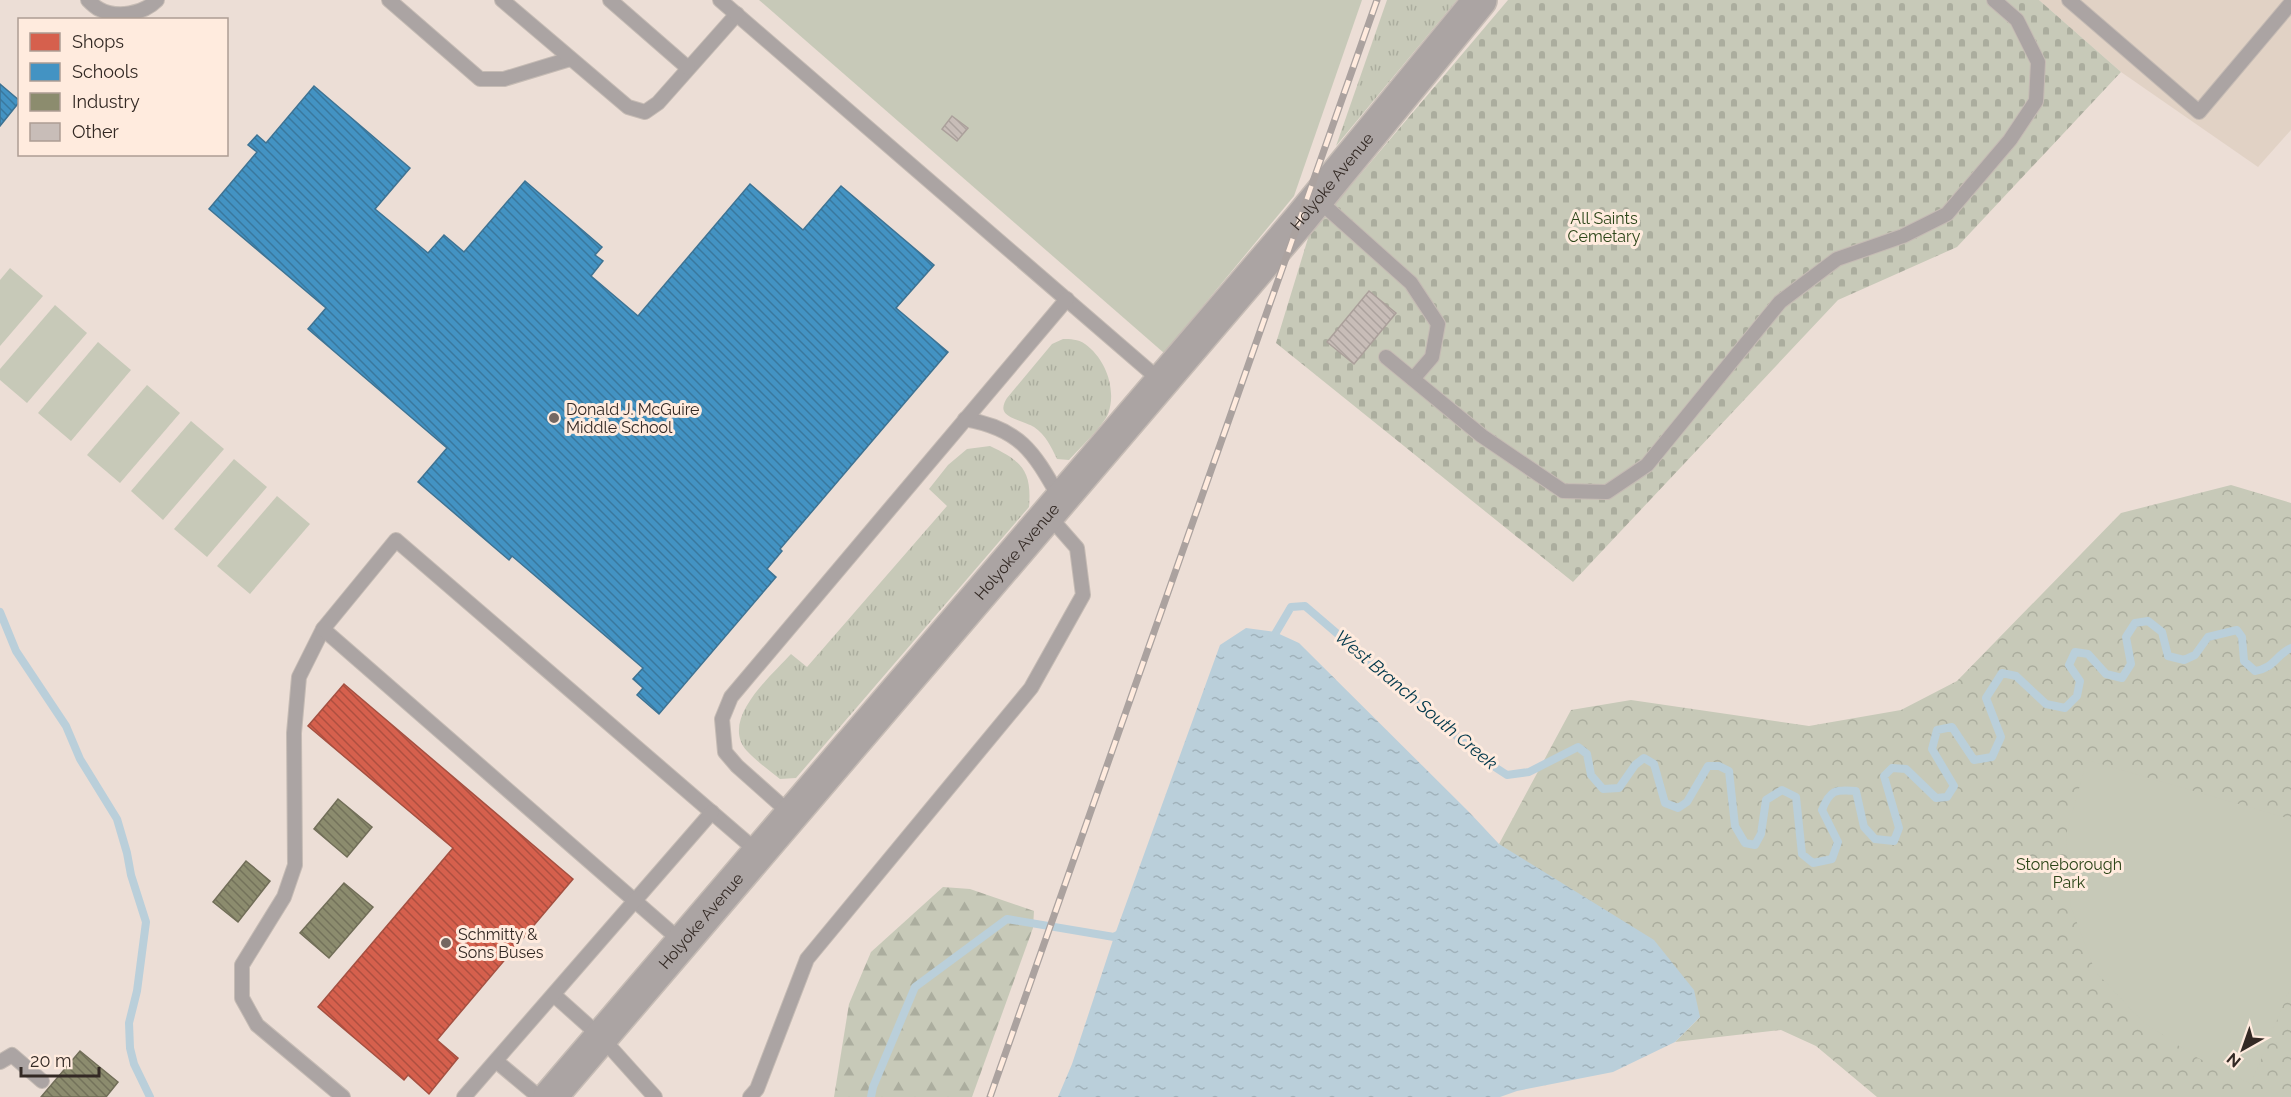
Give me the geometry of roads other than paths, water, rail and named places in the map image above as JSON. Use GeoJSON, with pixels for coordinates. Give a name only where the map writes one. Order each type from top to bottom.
{"type":"FeatureCollection","features":[{"type":"Feature","properties":{"kind":"street","name":"Holyoke Avenue"},"geometry":{"type":"LineString","coordinates":[[550,1097],[1162,382],[1317,199],[1480,0]]}},
{"type":"Feature","properties":{"kind":"lane"},"geometry":{"type":"LineString","coordinates":[[88,0],[99,10],[128,15],[151,6],[157,0]]}},
{"type":"Feature","properties":{"kind":"lane"},"geometry":{"type":"LineString","coordinates":[[389,0],[480,79],[504,79],[570,59]]}},
{"type":"Feature","properties":{"kind":"lane"},"geometry":{"type":"LineString","coordinates":[[502,0],[628,107],[645,112],[657,104],[737,14]]}},
{"type":"Feature","properties":{"kind":"lane"},"geometry":{"type":"LineString","coordinates":[[610,0],[688,68]]}},
{"type":"Feature","properties":{"kind":"lane"},"geometry":{"type":"LineString","coordinates":[[720,0],[1162,382]]}},
{"type":"Feature","properties":{"kind":"lane"},"geometry":{"type":"LineString","coordinates":[[1386,357],[1482,436],[1563,491],[1607,492],[1647,465],[1780,302],[1837,259],[1903,236],[1947,214],[2010,140],[2036,101],[2038,62],[2018,20],[1994,0]]}},
{"type":"Feature","properties":{"kind":"lane"},"geometry":{"type":"LineString","coordinates":[[2069,0],[2199,112],[2291,3]]}},
{"type":"Feature","properties":{"kind":"lane"},"geometry":{"type":"LineString","coordinates":[[1317,199],[1411,283],[1438,324],[1432,357],[1413,379]]}},
{"type":"Feature","properties":{"kind":"lane"},"geometry":{"type":"LineString","coordinates":[[792,814],[737,766],[725,752],[722,719],[731,697],[1067,299]]}},
{"type":"Feature","properties":{"kind":"lane"},"geometry":{"type":"LineString","coordinates":[[750,1097],[758,1089],[807,959],[1031,688],[1083,595],[1077,548],[1054,508],[1037,458],[1017,438],[989,423],[965,419]]}},
{"type":"Feature","properties":{"kind":"lane"},"geometry":{"type":"LineString","coordinates":[[343,1097],[257,1025],[242,998],[242,965],[284,897],[295,865],[294,733],[299,677],[323,629],[396,540],[759,853]]}},
{"type":"Feature","properties":{"kind":"lane"},"geometry":{"type":"LineString","coordinates":[[323,629],[682,942]]}},
{"type":"Feature","properties":{"kind":"lane"},"geometry":{"type":"LineString","coordinates":[[464,1097],[712,812]]}},
{"type":"Feature","properties":{"kind":"lane"},"geometry":{"type":"LineString","coordinates":[[554,994],[601,1037],[655,1097]]}},
{"type":"Feature","properties":{"kind":"lane"},"geometry":{"type":"LineString","coordinates":[[0,1062],[12,1055],[42,1081]]}},
{"type":"Feature","properties":{"kind":"lane"},"geometry":{"type":"LineString","coordinates":[[496,1061],[540,1097]]}},
{"type":"Feature","properties":{"kind":"water"},"geometry":{"type":"Polygon","coordinates":[[[1246,628],[1275,632],[1299,643],[1499,844],[1654,940],[1694,990],[1700,1017],[1675,1042],[1613,1072],[1517,1091],[1500,1097],[1058,1097],[1072,1064],[1114,937],[1220,645],[1246,628]]]}},
{"type":"Feature","properties":{"kind":"waterway","name":"West Branch South Creek"},"geometry":{"type":"LineString","coordinates":[[1271,641],[1291,607],[1305,606],[1487,762],[1507,775],[1529,772],[1578,747],[1587,754],[1591,775],[1603,789],[1619,788],[1635,765],[1644,758],[1654,764],[1665,803],[1678,808],[1687,802],[1708,766],[1719,766],[1729,771],[1735,826],[1745,843],[1755,845],[1761,834],[1766,800],[1782,790],[1796,797],[1802,854],[1813,863],[1832,859],[1838,842],[1822,810],[1834,792],[1856,791],[1864,827],[1875,839],[1894,841],[1899,828],[1884,776],[1892,768],[1906,769],[1936,798],[1947,797],[1954,786],[1932,749],[1937,730],[1952,727],[1974,760],[1992,757],[2001,737],[1986,698],[2002,673],[2016,676],[2046,704],[2065,708],[2077,696],[2080,681],[2069,665],[2075,652],[2088,654],[2106,674],[2122,678],[2131,664],[2126,637],[2135,623],[2148,621],[2162,632],[2168,656],[2184,660],[2195,655],[2208,637],[2237,630],[2242,637],[2244,661],[2255,671],[2271,665],[2291,648]]}},
{"type":"Feature","properties":{"kind":"waterway","name":"West Branch South Creek"},"geometry":{"type":"LineString","coordinates":[[0,612],[16,651],[66,726],[80,759],[117,819],[146,922],[137,991],[129,1023],[130,1048],[134,1064],[150,1097]]}},
{"type":"Feature","properties":{"kind":"waterway","name":"West Branch South Creek"},"geometry":{"type":"LineString","coordinates":[[871,1097],[873,1087],[915,987],[1007,919],[1114,937],[1121,933]]}},
{"type":"Feature","properties":{"kind":"railway"},"geometry":{"type":"LineString","coordinates":[[990,1097],[1377,0]]}},
{"type":"Feature","properties":{"kind":"place","name":"Donald J. McGuire Middle School"},"geometry":{"type":"Point","coordinates":[554,418]}},
{"type":"Feature","properties":{"kind":"place","name":"Schmitty & Sons Buses"},"geometry":{"type":"Point","coordinates":[446,943]}},
{"type":"Feature","properties":{"kind":"park label","name":"All Saints Cemetary"},"geometry":{"type":"Point","coordinates":[1604,227]}},
{"type":"Feature","properties":{"kind":"park label","name":"Stoneborough Park"},"geometry":{"type":"Point","coordinates":[2069,873]}}]}
